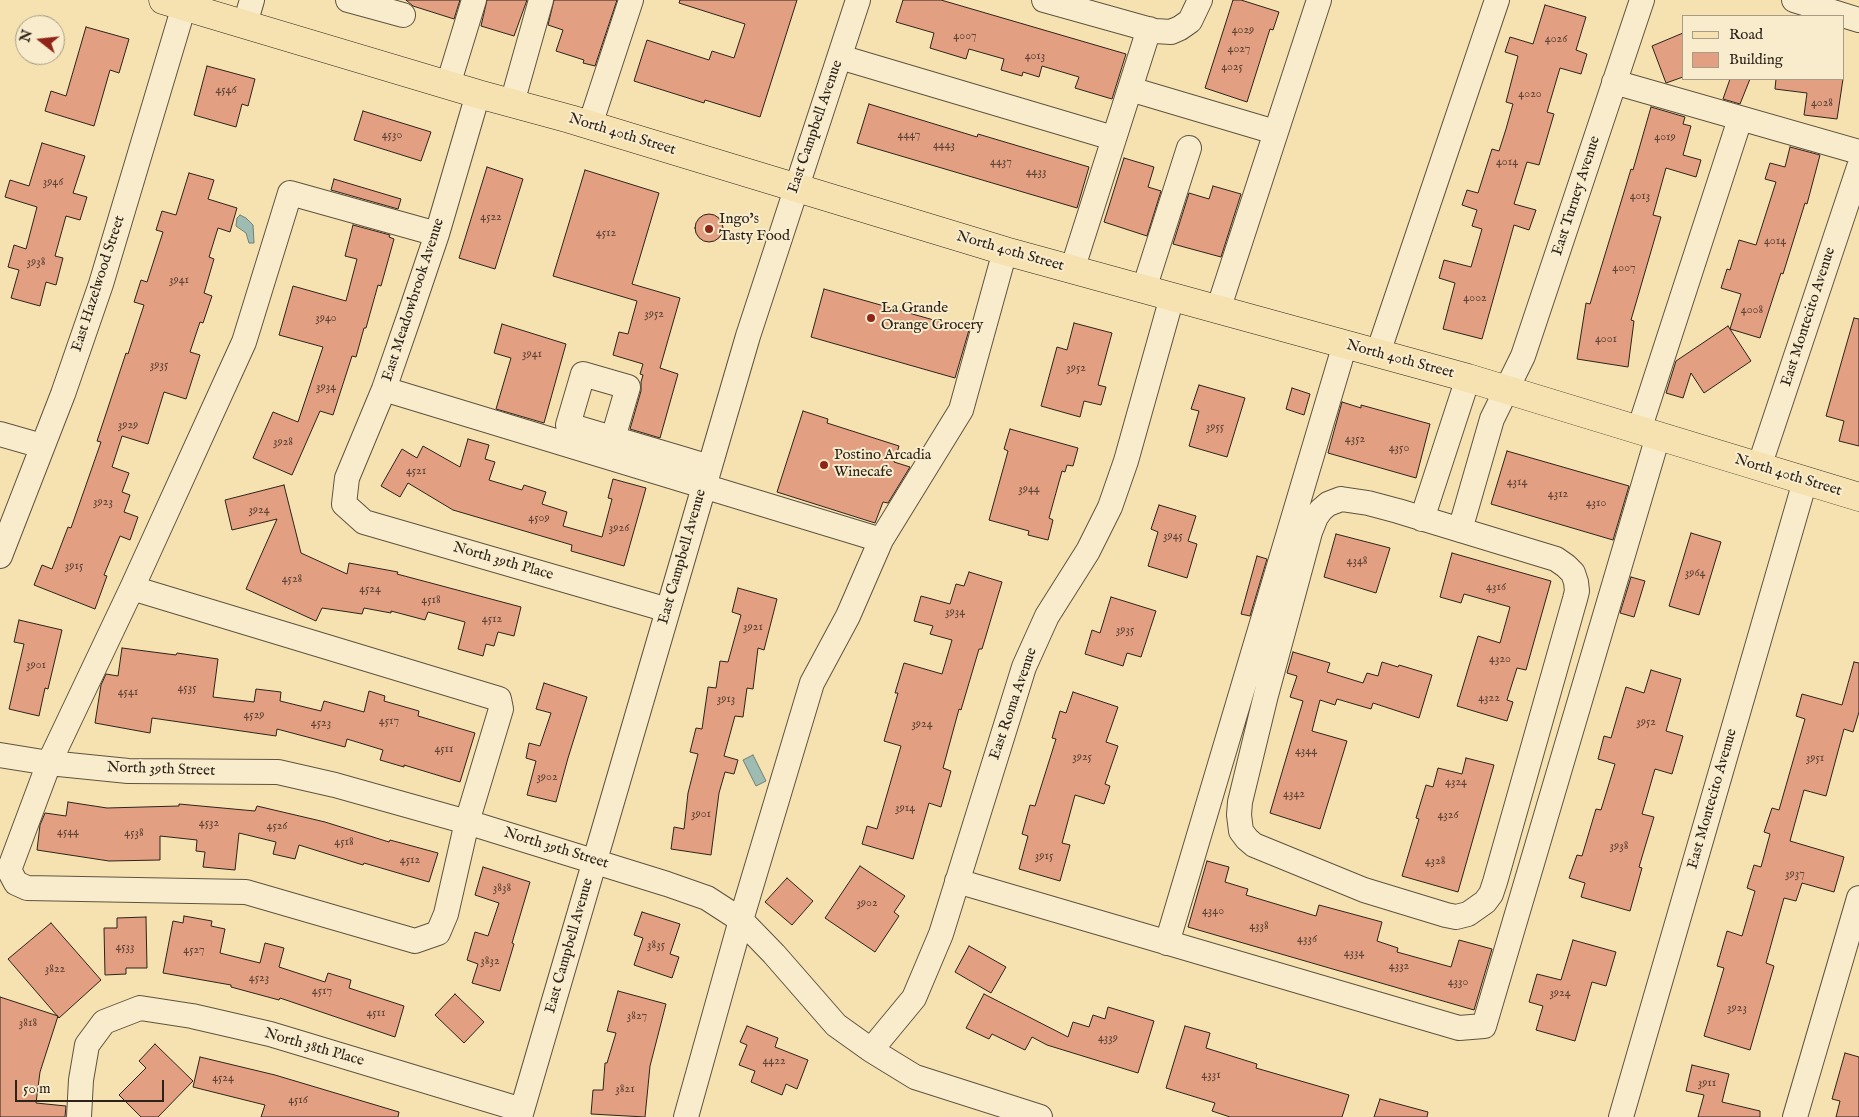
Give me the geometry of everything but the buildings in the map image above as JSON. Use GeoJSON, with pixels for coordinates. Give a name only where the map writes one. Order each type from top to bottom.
{"type":"FeatureCollection","features":[{"type":"Feature","properties":{"kind":"main road","name":"North 40th Street"},"geometry":{"type":"LineString","coordinates":[[173,3],[237,11],[478,94],[590,125],[1005,251],[1468,378],[1859,497]]}},
{"type":"Feature","properties":{"kind":"street"},"geometry":{"type":"LineString","coordinates":[[348,0],[403,15]]}},
{"type":"Feature","properties":{"kind":"street"},"geometry":{"type":"LineString","coordinates":[[448,85],[474,0]]}},
{"type":"Feature","properties":{"kind":"street"},"geometry":{"type":"LineString","coordinates":[[512,103],[541,0]]}},
{"type":"Feature","properties":{"kind":"street"},"geometry":{"type":"LineString","coordinates":[[590,125],[631,0]]}},
{"type":"Feature","properties":{"kind":"street","name":"East Campbell Avenue"},"geometry":{"type":"LineString","coordinates":[[521,1113],[707,476],[796,188],[858,0]]}},
{"type":"Feature","properties":{"kind":"street"},"geometry":{"type":"LineString","coordinates":[[1044,0],[1148,29],[1170,32],[1190,21],[1200,0]]}},
{"type":"Feature","properties":{"kind":"street"},"geometry":{"type":"LineString","coordinates":[[1218,310],[1319,0]]}},
{"type":"Feature","properties":{"kind":"street"},"geometry":{"type":"LineString","coordinates":[[1378,353],[1497,0]]}},
{"type":"Feature","properties":{"kind":"street","name":"East Turney Avenue"},"geometry":{"type":"LineString","coordinates":[[1460,530],[1492,420],[1524,356],[1642,0]]}},
{"type":"Feature","properties":{"kind":"street"},"geometry":{"type":"LineString","coordinates":[[1794,0],[1843,15]]}},
{"type":"Feature","properties":{"kind":"street","name":"East Hazelwood Street"},"geometry":{"type":"LineString","coordinates":[[0,556],[63,394],[101,284],[173,3]]}},
{"type":"Feature","properties":{"kind":"street"},"geometry":{"type":"LineString","coordinates":[[1844,15],[1859,20]]}},
{"type":"Feature","properties":{"kind":"street"},"geometry":{"type":"LineString","coordinates":[[1072,270],[1148,29]]}},
{"type":"Feature","properties":{"kind":"street"},"geometry":{"type":"LineString","coordinates":[[840,57],[1113,138]]}},
{"type":"Feature","properties":{"kind":"street"},"geometry":{"type":"LineString","coordinates":[[1614,82],[1859,152]]}},
{"type":"Feature","properties":{"kind":"street"},"geometry":{"type":"LineString","coordinates":[[1130,89],[1275,132]]}},
{"type":"Feature","properties":{"kind":"street","name":"East Meadowbrook Avenue"},"geometry":{"type":"LineString","coordinates":[[344,504],[347,478],[384,389],[437,234],[478,94]]}},
{"type":"Feature","properties":{"kind":"street"},"geometry":{"type":"LineString","coordinates":[[957,881],[1460,1028],[1484,1026],[1649,433],[1740,119]]}},
{"type":"Feature","properties":{"kind":"street"},"geometry":{"type":"LineString","coordinates":[[1144,289],[1190,148]]}},
{"type":"Feature","properties":{"kind":"street","name":"East Montecito Avenue"},"geometry":{"type":"LineString","coordinates":[[1759,467],[1859,167]]}},
{"type":"Feature","properties":{"kind":"street"},"geometry":{"type":"LineString","coordinates":[[132,588],[499,699],[501,709],[467,822],[446,914],[438,933],[416,941],[246,892],[27,888],[16,883],[9,870],[48,763],[132,588],[244,342],[290,193],[437,234]]}},
{"type":"Feature","properties":{"kind":"street"},"geometry":{"type":"LineString","coordinates":[[686,1117],[741,920],[812,683],[848,616],[881,540],[961,410],[1005,251]]}},
{"type":"Feature","properties":{"kind":"street","name":"East Roma Avenue"},"geometry":{"type":"LineString","coordinates":[[871,1050],[914,998],[941,934],[1024,667],[1047,616],[1088,551],[1110,507],[1126,461],[1172,297]]}},
{"type":"Feature","properties":{"kind":"street"},"geometry":{"type":"LineString","coordinates":[[1167,943],[1345,344]]}},
{"type":"Feature","properties":{"kind":"street"},"geometry":{"type":"LineString","coordinates":[[1422,518],[1468,378]]}},
{"type":"Feature","properties":{"kind":"street"},"geometry":{"type":"LineString","coordinates":[[384,389],[707,476]]}},
{"type":"Feature","properties":{"kind":"street"},"geometry":{"type":"LineString","coordinates":[[0,434],[42,446]]}},
{"type":"Feature","properties":{"kind":"street"},"geometry":{"type":"LineString","coordinates":[[613,438],[707,476],[881,540]]}},
{"type":"Feature","properties":{"kind":"street"},"geometry":{"type":"LineString","coordinates":[[1448,438],[1484,448]]}},
{"type":"Feature","properties":{"kind":"street","name":"East Montecito Avenue"},"geometry":{"type":"LineString","coordinates":[[1621,1117],[1805,481]]}},
{"type":"Feature","properties":{"kind":"street"},"geometry":{"type":"LineString","coordinates":[[1341,499],[1368,503],[1460,530],[1556,559],[1573,573],[1577,591],[1491,894],[1476,910],[1456,917],[1364,890],[1254,845],[1241,832],[1240,802],[1266,694],[1316,517],[1328,504],[1341,499]]}},
{"type":"Feature","properties":{"kind":"street","name":"North 39th Place"},"geometry":{"type":"LineString","coordinates":[[344,504],[364,522],[668,610]]}},
{"type":"Feature","properties":{"kind":"street","name":"North 39th Street"},"geometry":{"type":"LineString","coordinates":[[0,755],[48,763],[128,771],[278,772],[335,785],[467,822],[594,860],[707,898],[741,920],[774,954],[836,1025],[871,1050],[915,1077],[1040,1117]]}},
{"type":"Feature","properties":{"kind":"street"},"geometry":{"type":"LineString","coordinates":[[1796,1117],[1859,898]]}},
{"type":"Feature","properties":{"kind":"street","name":"North 38th Place"},"geometry":{"type":"LineString","coordinates":[[79,1117],[81,1080],[88,1045],[104,1022],[140,1008],[192,1016],[270,1034],[521,1113]]}},
{"type":"Feature","properties":{"kind":"water"},"geometry":{"type":"Polygon","coordinates":[[[240,215],[253,225],[254,243],[249,243],[246,233],[236,226],[237,218],[240,215]]]}},
{"type":"Feature","properties":{"kind":"water"},"geometry":{"type":"Polygon","coordinates":[[[753,755],[766,781],[756,786],[743,760],[753,755]]]}},
{"type":"Feature","properties":{"kind":"place","name":"Ingo's Tasty Food"},"geometry":{"type":"Point","coordinates":[709,229]}},
{"type":"Feature","properties":{"kind":"place","name":"La Grande Orange Grocery"},"geometry":{"type":"Point","coordinates":[871,318]}},
{"type":"Feature","properties":{"kind":"place","name":"Postino Arcadia Winecafe"},"geometry":{"type":"Point","coordinates":[824,465]}}]}
